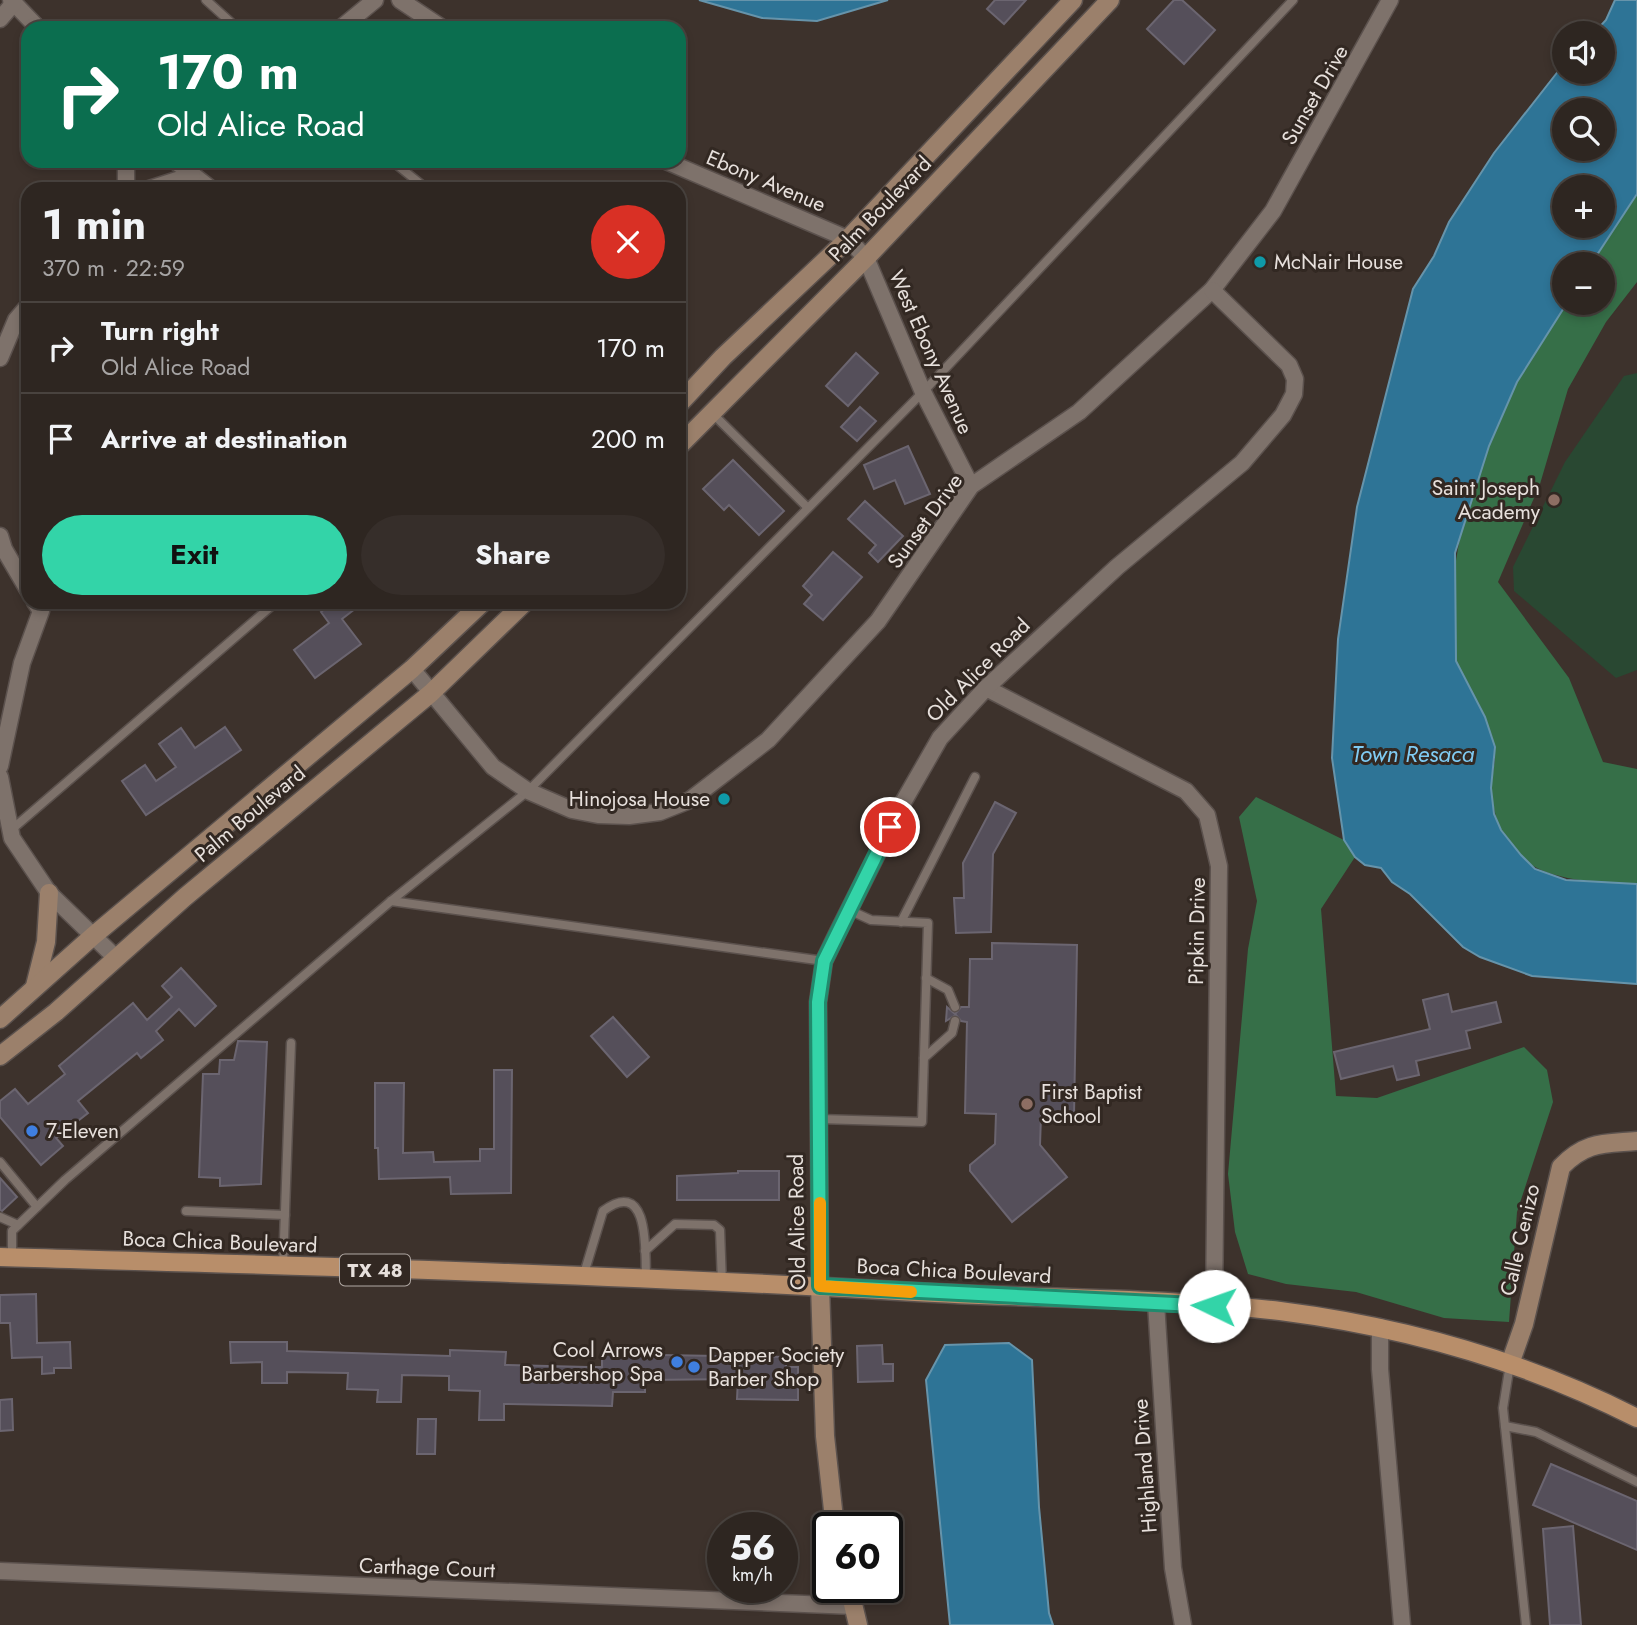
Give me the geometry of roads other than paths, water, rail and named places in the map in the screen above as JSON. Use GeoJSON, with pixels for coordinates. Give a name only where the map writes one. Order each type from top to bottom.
{"type":"FeatureCollection","features":[{"type":"Feature","properties":{"kind":"main road","name":"Palm Boulevard"},"geometry":{"type":"LineString","coordinates":[[686,393],[848,239],[1073,0]]}},
{"type":"Feature","properties":{"kind":"main road","name":"Palm Boulevard"},"geometry":{"type":"LineString","coordinates":[[686,439],[866,258],[1110,0]]}},
{"type":"Feature","properties":{"kind":"main road","name":"Palm Boulevard"},"geometry":{"type":"LineString","coordinates":[[0,1019],[93,936],[412,669],[476,609]]}},
{"type":"Feature","properties":{"kind":"main road","name":"Palm Boulevard"},"geometry":{"type":"LineString","coordinates":[[0,1056],[431,693],[518,609]]}},
{"type":"Feature","properties":{"kind":"main road"},"geometry":{"type":"LineString","coordinates":[[34,988],[46,942],[49,893]]}},
{"type":"Feature","properties":{"kind":"main road","name":"Calle Cenizo"},"geometry":{"type":"LineString","coordinates":[[1510,1364],[1524,1324],[1561,1167],[1574,1153],[1590,1145],[1637,1141]]}},
{"type":"Feature","properties":{"kind":"main road","name":"Boca Chica Boulevard"},"geometry":{"type":"LineString","coordinates":[[6,1257],[820,1286],[1280,1311],[1380,1327],[1432,1339],[1564,1384],[1637,1418]]}},
{"type":"Feature","properties":{"kind":"main road","name":"Old Alice Road"},"geometry":{"type":"LineString","coordinates":[[820,1286],[823,1409],[833,1512]]}},
{"type":"Feature","properties":{"kind":"main road"},"geometry":{"type":"LineString","coordinates":[[852,1603],[859,1625]]}},
{"type":"Feature","properties":{"kind":"street"},"geometry":{"type":"LineString","coordinates":[[350,21],[375,0]]}},
{"type":"Feature","properties":{"kind":"street"},"geometry":{"type":"LineString","coordinates":[[400,0],[432,21]]}},
{"type":"Feature","properties":{"kind":"street","name":"Sunset Drive"},"geometry":{"type":"LineString","coordinates":[[412,669],[494,767],[528,790],[572,810],[598,815],[629,816],[660,812],[690,800],[768,740],[878,621],[971,486],[1079,412],[1212,290],[1273,211],[1390,0]]}},
{"type":"Feature","properties":{"kind":"street"},"geometry":{"type":"LineString","coordinates":[[0,19],[12,2],[31,21]]}},
{"type":"Feature","properties":{"kind":"street"},"geometry":{"type":"LineString","coordinates":[[184,168],[202,182]]}},
{"type":"Feature","properties":{"kind":"street","name":"Ebony Avenue"},"geometry":{"type":"LineString","coordinates":[[682,168],[848,239]]}},
{"type":"Feature","properties":{"kind":"street"},"geometry":{"type":"LineString","coordinates":[[169,182],[192,174]]}},
{"type":"Feature","properties":{"kind":"street","name":"West Ebony Avenue"},"geometry":{"type":"LineString","coordinates":[[848,239],[866,258],[923,391],[971,486]]}},
{"type":"Feature","properties":{"kind":"street","name":"Old Alice Road"},"geometry":{"type":"LineString","coordinates":[[820,1286],[818,1002],[824,961],[901,806],[940,738],[986,688],[1116,567],[1242,463],[1283,415],[1294,394],[1295,379],[1289,365],[1212,290]]}},
{"type":"Feature","properties":{"kind":"street"},"geometry":{"type":"LineString","coordinates":[[0,358],[21,314]]}},
{"type":"Feature","properties":{"kind":"street"},"geometry":{"type":"LineString","coordinates":[[0,536],[4,549],[21,578]]}},
{"type":"Feature","properties":{"kind":"street"},"geometry":{"type":"LineString","coordinates":[[0,766],[22,663],[42,609]]}},
{"type":"Feature","properties":{"kind":"street","name":"Pipkin Drive"},"geometry":{"type":"LineString","coordinates":[[986,688],[1186,791],[1207,815],[1219,866],[1214,1306]]}},
{"type":"Feature","properties":{"kind":"street"},"geometry":{"type":"LineString","coordinates":[[0,777],[12,838],[49,893],[116,958]]}},
{"type":"Feature","properties":{"kind":"street","name":"Highland Drive"},"geometry":{"type":"LineString","coordinates":[[1156,1303],[1173,1568],[1183,1625]]}},
{"type":"Feature","properties":{"kind":"street"},"geometry":{"type":"LineString","coordinates":[[1380,1327],[1380,1369],[1402,1625]]}},
{"type":"Feature","properties":{"kind":"street","name":"Carthage Court"},"geometry":{"type":"LineString","coordinates":[[0,1571],[853,1606]]}},
{"type":"Feature","properties":{"kind":"lane"},"geometry":{"type":"LineString","coordinates":[[206,0],[229,21]]}},
{"type":"Feature","properties":{"kind":"lane"},"geometry":{"type":"LineString","coordinates":[[6,1257],[12,1231],[37,1207],[391,901],[528,790],[923,391],[1293,0]]}},
{"type":"Feature","properties":{"kind":"lane"},"geometry":{"type":"LineString","coordinates":[[401,168],[418,182]]}},
{"type":"Feature","properties":{"kind":"lane"},"geometry":{"type":"LineString","coordinates":[[712,413],[807,507]]}},
{"type":"Feature","properties":{"kind":"lane"},"geometry":{"type":"LineString","coordinates":[[10,831],[268,609]]}},
{"type":"Feature","properties":{"kind":"lane"},"geometry":{"type":"LineString","coordinates":[[901,922],[975,777]]}},
{"type":"Feature","properties":{"kind":"lane"},"geometry":{"type":"LineString","coordinates":[[391,901],[824,961]]}},
{"type":"Feature","properties":{"kind":"lane"},"geometry":{"type":"LineString","coordinates":[[819,1119],[922,1122],[928,923],[871,920],[849,911]]}},
{"type":"Feature","properties":{"kind":"lane"},"geometry":{"type":"LineString","coordinates":[[926,978],[948,990],[955,1007]]}},
{"type":"Feature","properties":{"kind":"lane"},"geometry":{"type":"LineString","coordinates":[[924,1058],[952,1033],[954,1021]]}},
{"type":"Feature","properties":{"kind":"lane"},"geometry":{"type":"LineString","coordinates":[[283,1267],[290,1043]]}},
{"type":"Feature","properties":{"kind":"lane"},"geometry":{"type":"LineString","coordinates":[[1,1166],[37,1207]]}},
{"type":"Feature","properties":{"kind":"lane"},"geometry":{"type":"LineString","coordinates":[[9,1188],[17,1182]]}},
{"type":"Feature","properties":{"kind":"lane"},"geometry":{"type":"LineString","coordinates":[[583,1278],[603,1211],[610,1206],[629,1205],[638,1209],[644,1221],[646,1280]]}},
{"type":"Feature","properties":{"kind":"lane"},"geometry":{"type":"LineString","coordinates":[[186,1211],[285,1215]]}},
{"type":"Feature","properties":{"kind":"lane"},"geometry":{"type":"LineString","coordinates":[[0,1217],[18,1224]]}},
{"type":"Feature","properties":{"kind":"lane"},"geometry":{"type":"LineString","coordinates":[[645,1251],[675,1224],[714,1225],[720,1230],[722,1283]]}},
{"type":"Feature","properties":{"kind":"lane"},"geometry":{"type":"LineString","coordinates":[[1510,1364],[1503,1408],[1526,1625]]}},
{"type":"Feature","properties":{"kind":"lane"},"geometry":{"type":"LineString","coordinates":[[1505,1426],[1536,1432],[1637,1482]]}},
{"type":"Feature","properties":{"kind":"water"},"geometry":{"type":"Polygon","coordinates":[[[699,0],[888,0],[817,21],[762,18],[699,0]]]}},
{"type":"Feature","properties":{"kind":"water","name":"Town Resaca"},"geometry":{"type":"Polygon","coordinates":[[[1615,0],[1637,0],[1637,194],[1615,227],[1615,175],[1552,175],[1552,238],[1608,238],[1599,252],[1552,252],[1552,315],[1559,315],[1517,382],[1489,446],[1455,553],[1456,661],[1485,717],[1495,747],[1491,788],[1494,814],[1501,830],[1521,855],[1535,869],[1566,880],[1637,884],[1637,984],[1532,976],[1480,957],[1463,947],[1410,894],[1392,882],[1381,868],[1365,865],[1355,857],[1344,840],[1332,758],[1338,639],[1357,507],[1413,289],[1434,256],[1449,222],[1494,153],[1552,79],[1552,84],[1615,84],[1615,21],[1605,21],[1615,0]]]}},
{"type":"Feature","properties":{"kind":"water"},"geometry":{"type":"Polygon","coordinates":[[[1009,1343],[1032,1360],[1039,1507],[1049,1613],[1053,1625],[950,1625],[926,1380],[945,1345],[1009,1343]]]}},
{"type":"Feature","properties":{"kind":"place","name":"McNair House"},"geometry":{"type":"Point","coordinates":[1260,262]}},
{"type":"Feature","properties":{"kind":"place","name":"Saint Joseph Academy"},"geometry":{"type":"Point","coordinates":[1554,500]}},
{"type":"Feature","properties":{"kind":"place","name":"Hinojosa House"},"geometry":{"type":"Point","coordinates":[724,799]}},
{"type":"Feature","properties":{"kind":"place","name":"First Baptist School"},"geometry":{"type":"Point","coordinates":[1027,1104]}},
{"type":"Feature","properties":{"kind":"place","name":"7-Eleven"},"geometry":{"type":"Point","coordinates":[32,1131]}},
{"type":"Feature","properties":{"kind":"place","name":"Cool Arrows Barbershop Spa"},"geometry":{"type":"Point","coordinates":[677,1362]}},
{"type":"Feature","properties":{"kind":"place","name":"Dapper Society Barber Shop"},"geometry":{"type":"Point","coordinates":[694,1367]}}]}
